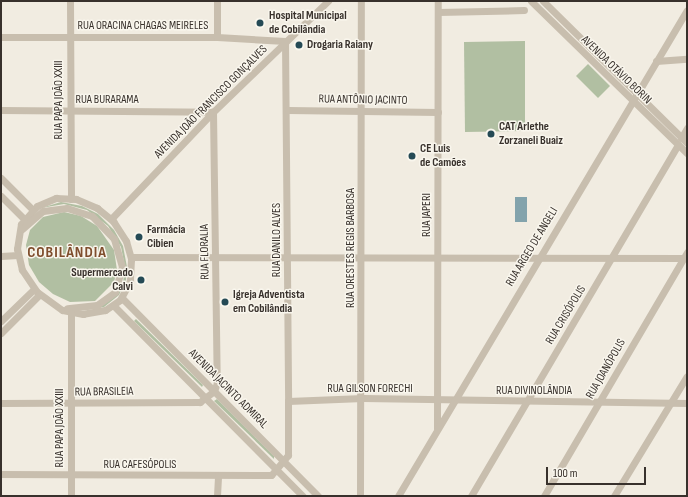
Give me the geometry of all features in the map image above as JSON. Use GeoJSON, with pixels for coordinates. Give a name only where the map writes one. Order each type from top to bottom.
{"type":"FeatureCollection","features":[{"type":"Feature","properties":{"kind":"street","name":"RUA PAPA JOÃO XXIII"},"geometry":{"type":"LineString","coordinates":[[70,1],[71,198]]}},
{"type":"Feature","properties":{"kind":"street"},"geometry":{"type":"LineString","coordinates":[[217,1],[217,37]]}},
{"type":"Feature","properties":{"kind":"street","name":"AVENIDA JOÃO FRANCISCO GONÇALVES"},"geometry":{"type":"LineString","coordinates":[[111,219],[213,112],[328,1]]}},
{"type":"Feature","properties":{"kind":"street","name":"RUA ORESTES REGIS BARBOSA"},"geometry":{"type":"LineString","coordinates":[[360,496],[363,398],[362,1]]}},
{"type":"Feature","properties":{"kind":"street","name":"RUA JAPERI"},"geometry":{"type":"LineString","coordinates":[[437,430],[438,1]]}},
{"type":"Feature","properties":{"kind":"street","name":"AVENIDA OTÁVIO BORIN"},"geometry":{"type":"LineString","coordinates":[[531,1],[632,101],[680,141],[687,143]]}},
{"type":"Feature","properties":{"kind":"street","name":"AVENIDA OTÁVIO BORIN"},"geometry":{"type":"LineString","coordinates":[[543,1],[637,94],[680,141],[687,153]]}},
{"type":"Feature","properties":{"kind":"street"},"geometry":{"type":"LineString","coordinates":[[438,12],[524,10]]}},
{"type":"Feature","properties":{"kind":"street","name":"RUA ARGEO DE ANGELI"},"geometry":{"type":"LineString","coordinates":[[398,496],[437,430],[452,400],[687,10]]}},
{"type":"Feature","properties":{"kind":"street","name":"RUA ORACINA CHAGAS MEIRELES"},"geometry":{"type":"LineString","coordinates":[[1,37],[217,37],[285,41]]}},
{"type":"Feature","properties":{"kind":"street"},"geometry":{"type":"LineString","coordinates":[[574,44],[580,38]]}},
{"type":"Feature","properties":{"kind":"street","name":"RUA DANILO ALVES"},"geometry":{"type":"LineString","coordinates":[[285,41],[288,110],[288,401],[285,462]]}},
{"type":"Feature","properties":{"kind":"street"},"geometry":{"type":"LineString","coordinates":[[656,61],[687,59]]}},
{"type":"Feature","properties":{"kind":"street","name":"RUA BURARAMA"},"geometry":{"type":"LineString","coordinates":[[1,110],[213,112]]}},
{"type":"Feature","properties":{"kind":"street","name":"RUA ANTÔNIO JACINTO"},"geometry":{"type":"LineString","coordinates":[[288,110],[438,112]]}},
{"type":"Feature","properties":{"kind":"street","name":"RUA FLORALIA"},"geometry":{"type":"LineString","coordinates":[[213,112],[216,257],[214,391]]}},
{"type":"Feature","properties":{"kind":"street","name":"RUA CRISÓPOLIS"},"geometry":{"type":"LineString","coordinates":[[471,496],[614,256],[687,128]]}},
{"type":"Feature","properties":{"kind":"street"},"geometry":{"type":"LineString","coordinates":[[1,178],[32,209]]}},
{"type":"Feature","properties":{"kind":"street"},"geometry":{"type":"LineString","coordinates":[[1,196],[24,219]]}},
{"type":"Feature","properties":{"kind":"street"},"geometry":{"type":"LineString","coordinates":[[71,198],[94,206],[111,219],[124,237],[131,257],[130,281],[122,298],[114,306],[94,313],[71,313],[55,306],[39,295],[34,289],[18,255],[17,236],[24,219],[32,209],[48,200],[71,198]]}},
{"type":"Feature","properties":{"kind":"street"},"geometry":{"type":"LineString","coordinates":[[17,236],[36,215],[64,207],[92,216],[116,242],[122,270],[111,296],[91,307],[55,306]]}},
{"type":"Feature","properties":{"kind":"street"},"geometry":{"type":"LineString","coordinates":[[1,256],[18,255]]}},
{"type":"Feature","properties":{"kind":"street"},"geometry":{"type":"LineString","coordinates":[[131,257],[686,256]]}},
{"type":"Feature","properties":{"kind":"street","name":"RUA JOANÓPOLIS"},"geometry":{"type":"LineString","coordinates":[[544,496],[686,256]]}},
{"type":"Feature","properties":{"kind":"street"},"geometry":{"type":"LineString","coordinates":[[1,321],[34,289]]}},
{"type":"Feature","properties":{"kind":"street"},"geometry":{"type":"LineString","coordinates":[[1,333],[39,295]]}},
{"type":"Feature","properties":{"kind":"street","name":"AVENIDA JACINTO ADMIRAL"},"geometry":{"type":"LineString","coordinates":[[122,298],[318,496]]}},
{"type":"Feature","properties":{"kind":"street","name":"AVENIDA JACINTO ADMIRAL"},"geometry":{"type":"LineString","coordinates":[[114,306],[302,496]]}},
{"type":"Feature","properties":{"kind":"street","name":"RUA PAPA JOÃO XXIII"},"geometry":{"type":"LineString","coordinates":[[71,313],[71,496]]}},
{"type":"Feature","properties":{"kind":"street"},"geometry":{"type":"LineString","coordinates":[[614,496],[687,376]]}},
{"type":"Feature","properties":{"kind":"street"},"geometry":{"type":"LineString","coordinates":[[206,399],[214,391]]}},
{"type":"Feature","properties":{"kind":"street","name":"RUA GILSON FORECHI"},"geometry":{"type":"LineString","coordinates":[[288,401],[363,398],[437,401],[452,400]]}},
{"type":"Feature","properties":{"kind":"street","name":"RUA BRASILEIA"},"geometry":{"type":"LineString","coordinates":[[1,403],[71,404],[200,402],[206,399]]}},
{"type":"Feature","properties":{"kind":"street","name":"RUA DIVINOLÂNDIA"},"geometry":{"type":"LineString","coordinates":[[452,400],[526,403],[687,403]]}},
{"type":"Feature","properties":{"kind":"street"},"geometry":{"type":"LineString","coordinates":[[277,471],[285,462]]}},
{"type":"Feature","properties":{"kind":"street","name":"RUA CAFESÓPOLIS"},"geometry":{"type":"LineString","coordinates":[[1,474],[71,476],[268,475],[277,471]]}},
{"type":"Feature","properties":{"kind":"street"},"geometry":{"type":"LineString","coordinates":[[217,496],[218,475]]}},
{"type":"Feature","properties":{"kind":"green space"},"geometry":{"type":"Polygon","coordinates":[[[525,41],[525,131],[465,132],[464,42],[525,41]]]}},
{"type":"Feature","properties":{"kind":"green space"},"geometry":{"type":"Polygon","coordinates":[[[588,64],[610,86],[598,98],[576,76],[588,64]]]}},
{"type":"Feature","properties":{"kind":"green space"},"geometry":{"type":"Polygon","coordinates":[[[61,202],[82,206],[98,214],[114,230],[123,246],[127,267],[126,280],[119,295],[104,307],[98,308],[113,298],[123,283],[125,267],[121,247],[108,226],[87,210],[64,204],[41,208],[61,202]]]}},
{"type":"Feature","properties":{"kind":"green space"},"geometry":{"type":"Polygon","coordinates":[[[64,212],[81,216],[97,226],[114,250],[117,270],[114,282],[95,301],[70,302],[53,294],[39,282],[29,265],[26,245],[30,230],[43,217],[64,212]]]}},
{"type":"Feature","properties":{"kind":"green space"},"geometry":{"type":"Polygon","coordinates":[[[136,319],[203,385],[202,387],[134,321],[136,319]]]}},
{"type":"Feature","properties":{"kind":"green space"},"geometry":{"type":"Polygon","coordinates":[[[217,399],[274,456],[274,459],[214,401],[217,399]]]}},
{"type":"Feature","properties":{"kind":"water"},"geometry":{"type":"Polygon","coordinates":[[[515,197],[527,197],[527,222],[515,222],[515,197]]]}},
{"type":"Feature","properties":{"kind":"place","name":"Hospital Municipal de Cobilândia"},"geometry":{"type":"Point","coordinates":[260,23]}},
{"type":"Feature","properties":{"kind":"place","name":"Drogaria Raiany"},"geometry":{"type":"Point","coordinates":[299,45]}},
{"type":"Feature","properties":{"kind":"place","name":"CAT Arlethe Zorzaneli Buaiz"},"geometry":{"type":"Point","coordinates":[491,134]}},
{"type":"Feature","properties":{"kind":"place","name":"CE Luis de Camões"},"geometry":{"type":"Point","coordinates":[412,156]}},
{"type":"Feature","properties":{"kind":"place","name":"Farmácia Cibien"},"geometry":{"type":"Point","coordinates":[139,237]}},
{"type":"Feature","properties":{"kind":"place","name":"Supermercado Calvi"},"geometry":{"type":"Point","coordinates":[141,280]}},
{"type":"Feature","properties":{"kind":"place","name":"Igreja Adventista em Cobilândia"},"geometry":{"type":"Point","coordinates":[225,302]}},
{"type":"Feature","properties":{"kind":"district","name":"COBILÂNDIA"},"geometry":{"type":"Point","coordinates":[67,253]}}]}
